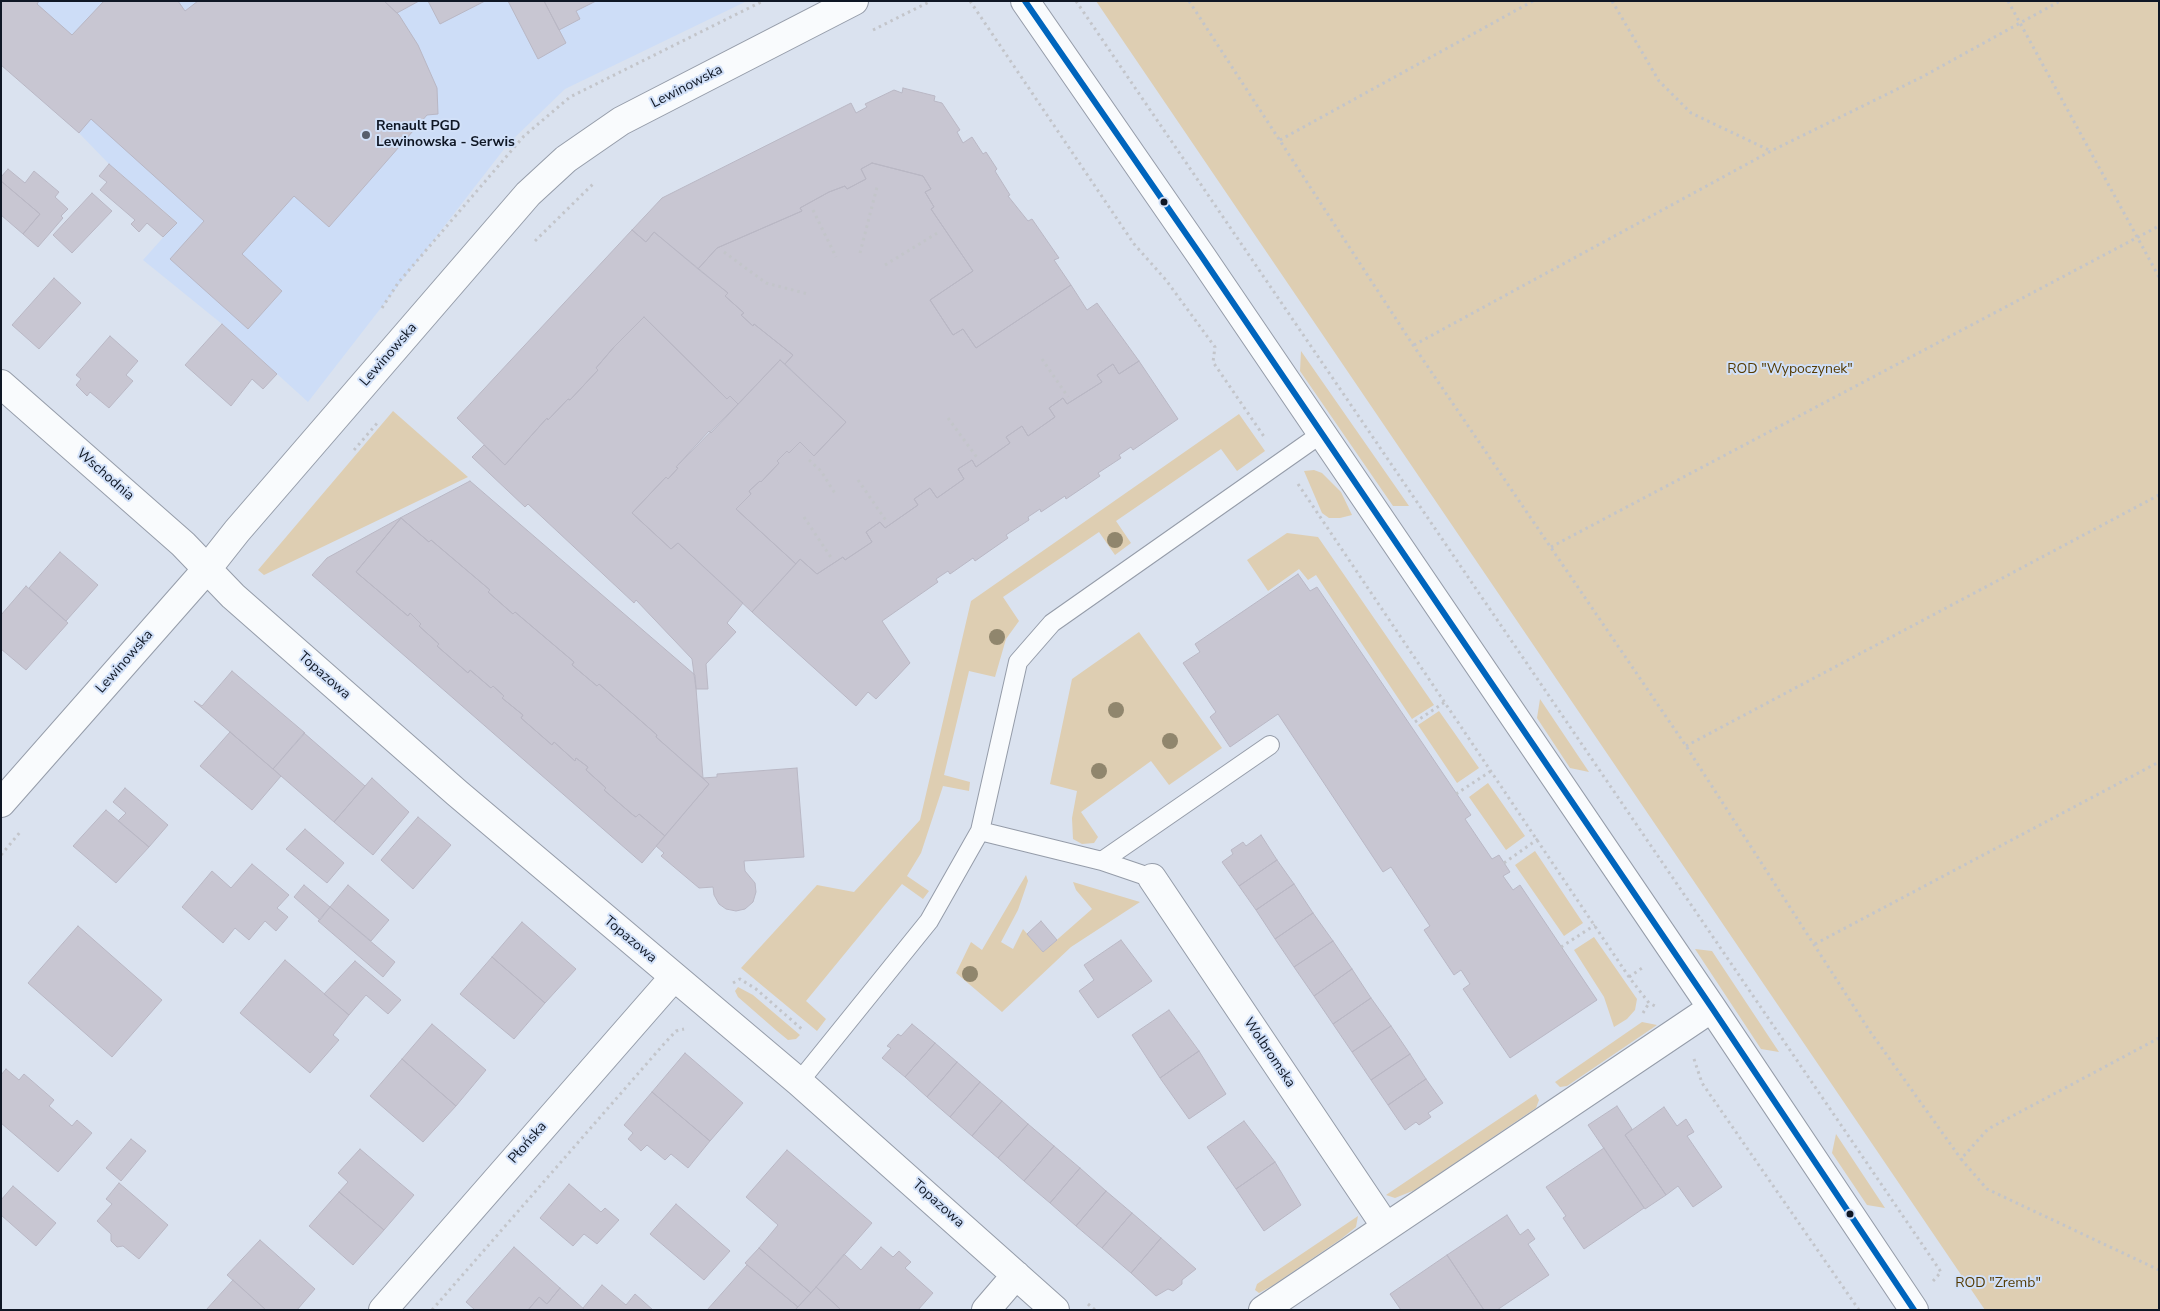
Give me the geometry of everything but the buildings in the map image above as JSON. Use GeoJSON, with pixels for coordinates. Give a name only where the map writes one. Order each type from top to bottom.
{"type":"FeatureCollection","features":[{"type":"Feature","properties":{"kind":"street","name":"Lewinowska"},"geometry":{"type":"LineString","coordinates":[[1,803],[207,569],[243,524],[521,202],[566,159],[621,121],[854,1]]}},
{"type":"Feature","properties":{"kind":"street"},"geometry":{"type":"LineString","coordinates":[[1025,1],[1712,1008],[1912,1308]]}},
{"type":"Feature","properties":{"kind":"street","name":"Wschodnia"},"geometry":{"type":"LineString","coordinates":[[1,384],[183,544],[207,569]]}},
{"type":"Feature","properties":{"kind":"street","name":"Topazowa"},"geometry":{"type":"LineString","coordinates":[[207,569],[233,596],[457,793],[799,1082],[1055,1310]]}},
{"type":"Feature","properties":{"kind":"street","name":"Wolbromska"},"geometry":{"type":"LineString","coordinates":[[1152,878],[1386,1227]]}},
{"type":"Feature","properties":{"kind":"street","name":"Płońska"},"geometry":{"type":"LineString","coordinates":[[383,1310],[674,977]]}},
{"type":"Feature","properties":{"kind":"street"},"geometry":{"type":"LineString","coordinates":[[1263,1310],[1712,1008]]}},
{"type":"Feature","properties":{"kind":"street"},"geometry":{"type":"LineString","coordinates":[[986,1310],[1016,1275]]}},
{"type":"Feature","properties":{"kind":"lane"},"geometry":{"type":"LineString","coordinates":[[799,1082],[929,921],[980,831],[1018,662],[1052,623],[1321,434]]}},
{"type":"Feature","properties":{"kind":"lane"},"geometry":{"type":"LineString","coordinates":[[1102,861],[1270,745]]}},
{"type":"Feature","properties":{"kind":"lane"},"geometry":{"type":"LineString","coordinates":[[980,831],[1102,861],[1152,878]]}},
{"type":"Feature","properties":{"kind":"path"},"geometry":{"type":"LineString","coordinates":[[870,32],[931,1]]}},
{"type":"Feature","properties":{"kind":"path"},"geometry":{"type":"LineString","coordinates":[[971,1],[1134,244],[1166,280],[1216,347],[1213,362],[1492,770],[1629,977],[1649,1003],[1662,1010]]}},
{"type":"Feature","properties":{"kind":"path"},"geometry":{"type":"LineString","coordinates":[[1076,1],[1941,1272],[1912,1308]]}},
{"type":"Feature","properties":{"kind":"path"},"geometry":{"type":"LineString","coordinates":[[1189,1],[1414,345],[1686,746],[1869,1030],[1961,1159],[1988,1188],[2159,1270]]}},
{"type":"Feature","properties":{"kind":"path"},"geometry":{"type":"LineString","coordinates":[[1280,140],[1533,1]]}},
{"type":"Feature","properties":{"kind":"path"},"geometry":{"type":"LineString","coordinates":[[1612,1],[1659,81],[1691,113],[1771,151]]}},
{"type":"Feature","properties":{"kind":"path"},"geometry":{"type":"LineString","coordinates":[[2008,1],[2159,278]]}},
{"type":"Feature","properties":{"kind":"path"},"geometry":{"type":"LineString","coordinates":[[1414,345],[1771,151],[1922,77],[2060,1]]}},
{"type":"Feature","properties":{"kind":"path"},"geometry":{"type":"LineString","coordinates":[[530,246],[599,178]]}},
{"type":"Feature","properties":{"kind":"path"},"geometry":{"type":"LineString","coordinates":[[860,253],[877,187]]}},
{"type":"Feature","properties":{"kind":"path"},"geometry":{"type":"LineString","coordinates":[[813,210],[836,257]]}},
{"type":"Feature","properties":{"kind":"path"},"geometry":{"type":"LineString","coordinates":[[1551,547],[2159,226]]}},
{"type":"Feature","properties":{"kind":"path"},"geometry":{"type":"LineString","coordinates":[[885,265],[940,232]]}},
{"type":"Feature","properties":{"kind":"path"},"geometry":{"type":"LineString","coordinates":[[724,252],[766,283],[808,294]]}},
{"type":"Feature","properties":{"kind":"path"},"geometry":{"type":"LineString","coordinates":[[1042,359],[1068,397]]}},
{"type":"Feature","properties":{"kind":"path"},"geometry":{"type":"LineString","coordinates":[[350,454],[377,425],[381,417]]}},
{"type":"Feature","properties":{"kind":"path"},"geometry":{"type":"LineString","coordinates":[[948,418],[978,459]]}},
{"type":"Feature","properties":{"kind":"path"},"geometry":{"type":"LineString","coordinates":[[809,460],[821,471],[836,495]]}},
{"type":"Feature","properties":{"kind":"path"},"geometry":{"type":"LineString","coordinates":[[858,480],[887,522]]}},
{"type":"Feature","properties":{"kind":"path"},"geometry":{"type":"LineString","coordinates":[[1686,746],[2159,495]]}},
{"type":"Feature","properties":{"kind":"path"},"geometry":{"type":"LineString","coordinates":[[804,517],[832,559]]}},
{"type":"Feature","properties":{"kind":"path"},"geometry":{"type":"LineString","coordinates":[[1415,722],[1445,702]]}},
{"type":"Feature","properties":{"kind":"path"},"geometry":{"type":"LineString","coordinates":[[1815,944],[2159,762]]}},
{"type":"Feature","properties":{"kind":"path"},"geometry":{"type":"LineString","coordinates":[[1456,794],[1492,770]]}},
{"type":"Feature","properties":{"kind":"path"},"geometry":{"type":"LineString","coordinates":[[1504,863],[1538,840]]}},
{"type":"Feature","properties":{"kind":"path"},"geometry":{"type":"LineString","coordinates":[[1561,947],[1595,925]]}},
{"type":"Feature","properties":{"kind":"path"},"geometry":{"type":"LineString","coordinates":[[1629,977],[1651,962]]}},
{"type":"Feature","properties":{"kind":"path"},"geometry":{"type":"LineString","coordinates":[[730,989],[731,983],[740,979],[797,1023],[807,1034]]}},
{"type":"Feature","properties":{"kind":"path"},"geometry":{"type":"LineString","coordinates":[[1961,1159],[1988,1129],[2159,1038]]}},
{"type":"Feature","properties":{"kind":"path"},"geometry":{"type":"LineString","coordinates":[[432,1310],[663,1044]]}},
{"type":"Feature","properties":{"kind":"path"},"geometry":{"type":"LineString","coordinates":[[1691,1052],[1702,1083],[1859,1310]]}},
{"type":"Feature","properties":{"kind":"shaded area"},"geometry":{"type":"Polygon","coordinates":[[[1,1],[747,1],[565,89],[508,144],[308,402],[222,324],[143,260],[177,222],[109,164],[79,133],[1,1]]]}},
{"type":"Feature","properties":{"kind":"green space","name":"ROD \"Wypoczynek\""},"geometry":{"type":"Polygon","coordinates":[[[1096,1],[2159,1],[2159,1310],[1985,1310],[1096,1]]]}},
{"type":"Feature","properties":{"kind":"green space"},"geometry":{"type":"Polygon","coordinates":[[[1301,351],[1409,506],[1393,506],[1300,371],[1301,351]]]}},
{"type":"Feature","properties":{"kind":"green space"},"geometry":{"type":"Polygon","coordinates":[[[393,411],[468,477],[264,575],[258,570],[393,411]]]}},
{"type":"Feature","properties":{"kind":"green space"},"geometry":{"type":"Polygon","coordinates":[[[1239,414],[1265,451],[1237,471],[1221,449],[1116,521],[1131,543],[1115,555],[1099,532],[1003,597],[1019,621],[1006,639],[995,677],[969,671],[944,775],[970,782],[969,791],[943,786],[921,853],[907,876],[929,891],[923,899],[902,884],[806,1001],[826,1019],[817,1031],[741,968],[817,885],[854,892],[920,820],[971,601],[1239,414]]]}},
{"type":"Feature","properties":{"kind":"green space"},"geometry":{"type":"Polygon","coordinates":[[[1314,470],[1322,473],[1341,492],[1352,515],[1329,518],[1322,513],[1304,471],[1314,470]]]}},
{"type":"Feature","properties":{"kind":"green space"},"geometry":{"type":"Polygon","coordinates":[[[1287,533],[1318,537],[1434,705],[1412,719],[1316,575],[1308,580],[1299,569],[1268,591],[1247,560],[1287,533]]]}},
{"type":"Feature","properties":{"kind":"green space"},"geometry":{"type":"Polygon","coordinates":[[[1139,632],[1222,748],[1169,785],[1151,761],[1081,812],[1098,837],[1094,843],[1082,844],[1073,839],[1072,818],[1077,791],[1050,784],[1072,679],[1139,632]]]}},
{"type":"Feature","properties":{"kind":"green space"},"geometry":{"type":"Polygon","coordinates":[[[1540,699],[1589,772],[1570,768],[1537,718],[1540,699]]]}},
{"type":"Feature","properties":{"kind":"green space"},"geometry":{"type":"Polygon","coordinates":[[[1439,711],[1479,768],[1457,783],[1418,725],[1439,711]]]}},
{"type":"Feature","properties":{"kind":"green space"},"geometry":{"type":"Polygon","coordinates":[[[1488,783],[1525,836],[1506,850],[1469,797],[1488,783]]]}},
{"type":"Feature","properties":{"kind":"green space"},"geometry":{"type":"Polygon","coordinates":[[[1535,851],[1583,923],[1564,936],[1515,865],[1535,851]]]}},
{"type":"Feature","properties":{"kind":"green space"},"geometry":{"type":"Polygon","coordinates":[[[1026,875],[1028,881],[1018,910],[1001,942],[1013,949],[1023,929],[1043,952],[1092,909],[1076,890],[1073,882],[1140,902],[1071,947],[1002,1012],[956,973],[971,942],[982,950],[1026,875]]]}},
{"type":"Feature","properties":{"kind":"green space"},"geometry":{"type":"Polygon","coordinates":[[[1594,937],[1637,999],[1635,1010],[1627,1019],[1614,1027],[1604,997],[1574,950],[1594,937]]]}},
{"type":"Feature","properties":{"kind":"green space"},"geometry":{"type":"Polygon","coordinates":[[[1695,949],[1712,951],[1779,1052],[1761,1049],[1695,949]]]}},
{"type":"Feature","properties":{"kind":"green space"},"geometry":{"type":"Polygon","coordinates":[[[738,987],[753,995],[800,1035],[796,1039],[788,1040],[738,997],[735,991],[738,987]]]}},
{"type":"Feature","properties":{"kind":"green space"},"geometry":{"type":"Polygon","coordinates":[[[1642,1022],[1657,1025],[1567,1086],[1560,1087],[1555,1082],[1642,1022]]]}},
{"type":"Feature","properties":{"kind":"green space"},"geometry":{"type":"Polygon","coordinates":[[[1536,1094],[1539,1100],[1536,1108],[1415,1190],[1395,1198],[1386,1195],[1536,1094]]]}},
{"type":"Feature","properties":{"kind":"green space"},"geometry":{"type":"Polygon","coordinates":[[[1836,1134],[1885,1208],[1867,1205],[1832,1153],[1836,1134]]]}},
{"type":"Feature","properties":{"kind":"green space"},"geometry":{"type":"Polygon","coordinates":[[[1358,1216],[1356,1227],[1341,1239],[1272,1286],[1259,1293],[1255,1290],[1257,1284],[1358,1216]]]}},
{"type":"Feature","properties":{"kind":"transit line"},"geometry":{"type":"LineString","coordinates":[[1025,1],[1202,257],[1712,1008],[1914,1310]]}},
{"type":"Feature","properties":{"kind":"place","name":"Renault PGD Lewinowska - Serwis"},"geometry":{"type":"Point","coordinates":[366,135]}},
{"type":"Feature","properties":{"kind":"park label","name":"ROD \"Zremb\""},"geometry":{"type":"Point","coordinates":[1998,1284]}}]}
